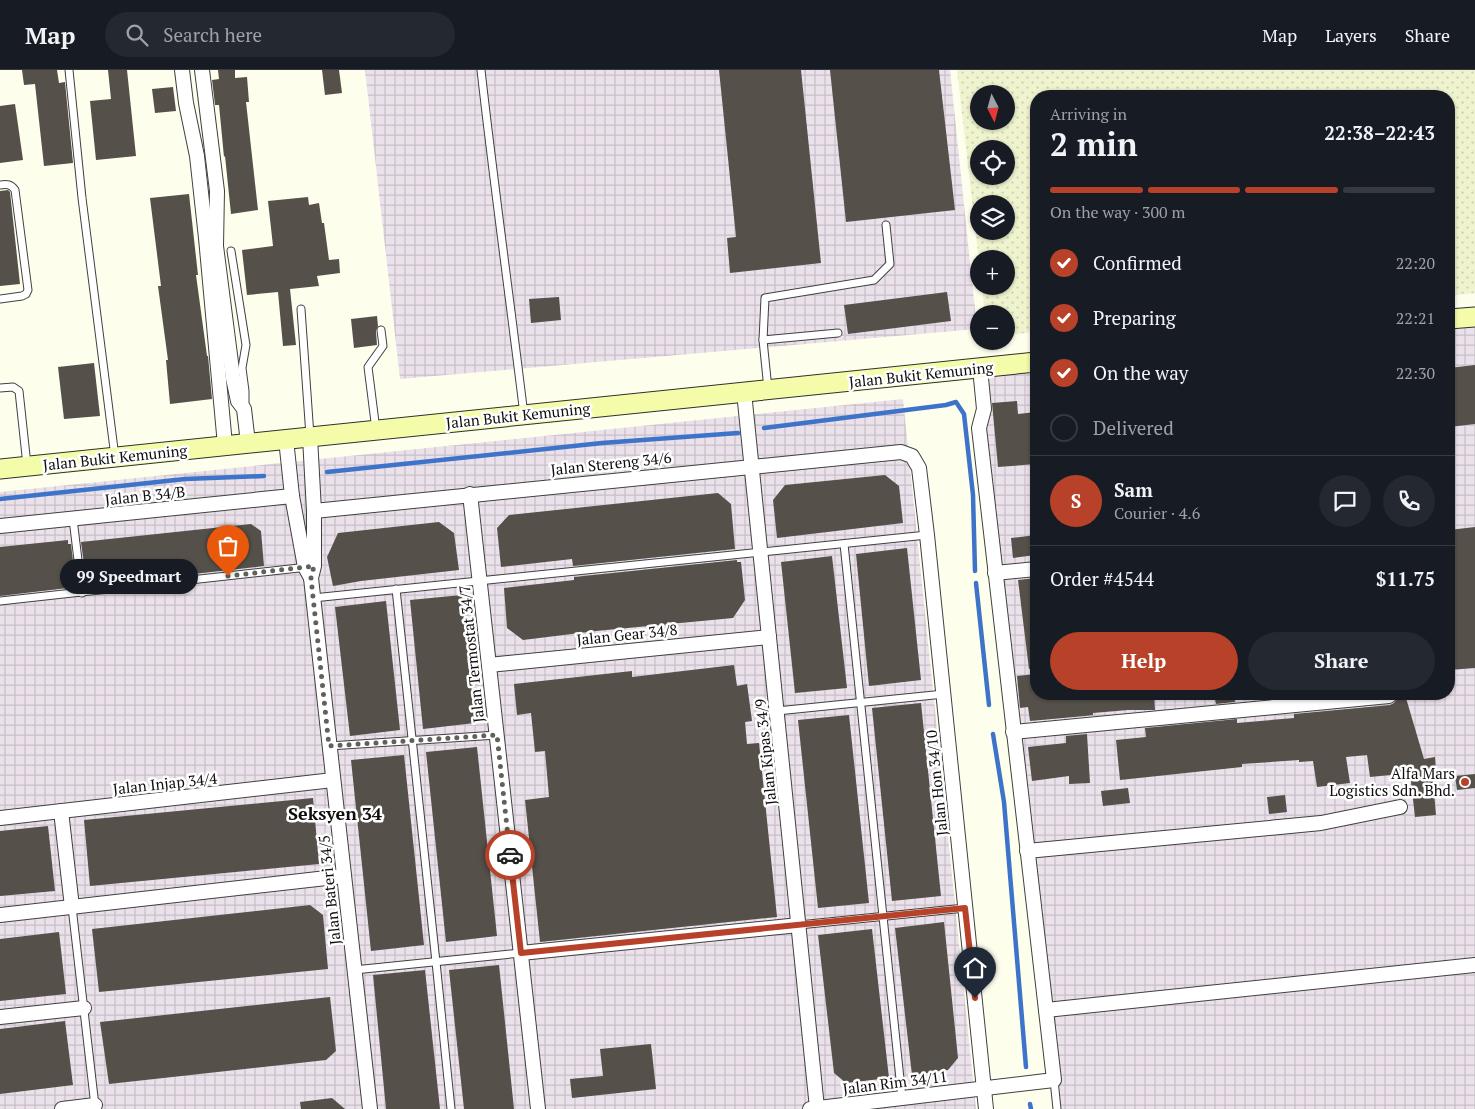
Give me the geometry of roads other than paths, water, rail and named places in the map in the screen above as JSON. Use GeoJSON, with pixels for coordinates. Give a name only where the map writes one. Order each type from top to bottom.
{"type":"FeatureCollection","features":[{"type":"Feature","properties":{"kind":"main road"},"geometry":{"type":"LineString","coordinates":[[1455,319],[1475,317]]}},
{"type":"Feature","properties":{"kind":"main road","name":"Jalan Bukit Kemuning"},"geometry":{"type":"LineString","coordinates":[[0,469],[1030,363]]}},
{"type":"Feature","properties":{"kind":"street"},"geometry":{"type":"LineString","coordinates":[[182,70],[186,102],[197,156],[225,445]]}},
{"type":"Feature","properties":{"kind":"street"},"geometry":{"type":"LineString","coordinates":[[202,70],[217,191],[216,246],[233,378],[238,401],[244,409],[248,443]]}},
{"type":"Feature","properties":{"kind":"street"},"geometry":{"type":"LineString","coordinates":[[980,368],[984,408],[979,428],[1054,1080]]}},
{"type":"Feature","properties":{"kind":"street","name":"Jalan Kipas 34/9"},"geometry":{"type":"LineString","coordinates":[[744,392],[799,925],[814,1109]]}},
{"type":"Feature","properties":{"kind":"street"},"geometry":{"type":"LineString","coordinates":[[310,437],[314,510],[310,571]]}},
{"type":"Feature","properties":{"kind":"street"},"geometry":{"type":"LineString","coordinates":[[286,439],[292,496],[310,571]]}},
{"type":"Feature","properties":{"kind":"street","name":"Jalan Stereng 34/6"},"geometry":{"type":"LineString","coordinates":[[314,510],[901,452],[912,456]]}},
{"type":"Feature","properties":{"kind":"street","name":"Jalan Hon 34/10"},"geometry":{"type":"LineString","coordinates":[[912,456],[919,468],[927,536],[986,1109]]}},
{"type":"Feature","properties":{"kind":"street","name":"Jalan Termostat 34/7"},"geometry":{"type":"LineString","coordinates":[[470,494],[538,1109]]}},
{"type":"Feature","properties":{"kind":"street","name":"Jalan B 34/B"},"geometry":{"type":"LineString","coordinates":[[0,526],[292,496]]}},
{"type":"Feature","properties":{"kind":"street"},"geometry":{"type":"LineString","coordinates":[[995,573],[1030,570]]}},
{"type":"Feature","properties":{"kind":"street","name":"Jalan Bateri 34/5"},"geometry":{"type":"LineString","coordinates":[[310,571],[370,1109]]}},
{"type":"Feature","properties":{"kind":"street","name":"Jalan Gear 34/8"},"geometry":{"type":"LineString","coordinates":[[489,665],[769,636]]}},
{"type":"Feature","properties":{"kind":"street"},"geometry":{"type":"LineString","coordinates":[[1013,732],[1346,700]]}},
{"type":"Feature","properties":{"kind":"street","name":"Jalan Injap 34/4"},"geometry":{"type":"LineString","coordinates":[[0,818],[333,780]]}},
{"type":"Feature","properties":{"kind":"street"},"geometry":{"type":"LineString","coordinates":[[1027,851],[1321,823],[1400,807]]}},
{"type":"Feature","properties":{"kind":"street"},"geometry":{"type":"LineString","coordinates":[[61,811],[72,907]]}},
{"type":"Feature","properties":{"kind":"street"},"geometry":{"type":"LineString","coordinates":[[0,915],[344,876]]}},
{"type":"Feature","properties":{"kind":"street"},"geometry":{"type":"LineString","coordinates":[[521,953],[799,925]]}},
{"type":"Feature","properties":{"kind":"street"},"geometry":{"type":"LineString","coordinates":[[1046,1010],[1475,965]]}},
{"type":"Feature","properties":{"kind":"street"},"geometry":{"type":"LineString","coordinates":[[0,1017],[84,1008]]}},
{"type":"Feature","properties":{"kind":"street","name":"Jalan Rim 34/11"},"geometry":{"type":"LineString","coordinates":[[814,1109],[1054,1080]]}},
{"type":"Feature","properties":{"kind":"street"},"geometry":{"type":"LineString","coordinates":[[62,1109],[95,1107]]}},
{"type":"Feature","properties":{"kind":"lane"},"geometry":{"type":"LineString","coordinates":[[69,70],[82,198],[115,457]]}},
{"type":"Feature","properties":{"kind":"lane"},"geometry":{"type":"LineString","coordinates":[[481,70],[497,212],[524,415]]}},
{"type":"Feature","properties":{"kind":"lane"},"geometry":{"type":"LineString","coordinates":[[0,185],[8,184],[15,190],[28,290],[22,296],[0,299]]}},
{"type":"Feature","properties":{"kind":"lane"},"geometry":{"type":"LineString","coordinates":[[768,389],[763,340],[765,298],[874,280],[890,264],[886,225]]}},
{"type":"Feature","properties":{"kind":"lane"},"geometry":{"type":"LineString","coordinates":[[231,251],[246,346],[242,368],[245,391],[244,409]]}},
{"type":"Feature","properties":{"kind":"lane"},"geometry":{"type":"LineString","coordinates":[[301,309],[310,437]]}},
{"type":"Feature","properties":{"kind":"lane"},"geometry":{"type":"LineString","coordinates":[[376,430],[368,367],[383,346],[381,330]]}},
{"type":"Feature","properties":{"kind":"lane"},"geometry":{"type":"LineString","coordinates":[[763,340],[838,333]]}},
{"type":"Feature","properties":{"kind":"lane"},"geometry":{"type":"LineString","coordinates":[[0,388],[13,387],[18,391],[27,466]]}},
{"type":"Feature","properties":{"kind":"lane"},"geometry":{"type":"LineString","coordinates":[[73,519],[82,593]]}},
{"type":"Feature","properties":{"kind":"lane"},"geometry":{"type":"LineString","coordinates":[[313,598],[927,536]]}},
{"type":"Feature","properties":{"kind":"lane"},"geometry":{"type":"LineString","coordinates":[[844,544],[902,1098]]}},
{"type":"Feature","properties":{"kind":"lane"},"geometry":{"type":"LineString","coordinates":[[0,601],[310,571]]}},
{"type":"Feature","properties":{"kind":"lane"},"geometry":{"type":"LineString","coordinates":[[396,589],[450,1109]]}},
{"type":"Feature","properties":{"kind":"lane"},"geometry":{"type":"LineString","coordinates":[[777,711],[944,694]]}},
{"type":"Feature","properties":{"kind":"lane"},"geometry":{"type":"LineString","coordinates":[[329,746],[497,735]]}},
{"type":"Feature","properties":{"kind":"lane"},"geometry":{"type":"LineString","coordinates":[[72,907],[95,1107]]}},
{"type":"Feature","properties":{"kind":"lane"},"geometry":{"type":"LineString","coordinates":[[799,925],[965,908]]}},
{"type":"Feature","properties":{"kind":"lane"},"geometry":{"type":"LineString","coordinates":[[354,970],[521,953]]}},
{"type":"Feature","properties":{"kind":"lane"},"geometry":{"type":"LineString","coordinates":[[1054,1080],[1057,1109]]}},
{"type":"Feature","properties":{"kind":"waterway"},"geometry":{"type":"LineString","coordinates":[[764,428],[946,405],[956,402],[964,414],[973,495],[975,571]]}},
{"type":"Feature","properties":{"kind":"waterway"},"geometry":{"type":"LineString","coordinates":[[327,472],[602,443],[738,433]]}},
{"type":"Feature","properties":{"kind":"waterway"},"geometry":{"type":"LineString","coordinates":[[0,499],[185,479],[264,476]]}},
{"type":"Feature","properties":{"kind":"waterway"},"geometry":{"type":"LineString","coordinates":[[976,583],[989,705]]}},
{"type":"Feature","properties":{"kind":"waterway"},"geometry":{"type":"LineString","coordinates":[[993,734],[1004,802],[1026,1067]]}},
{"type":"Feature","properties":{"kind":"waterway"},"geometry":{"type":"LineString","coordinates":[[1030,1104],[1031,1109]]}},
{"type":"Feature","properties":{"kind":"place","name":"99 Speedmart"},"geometry":{"type":"Point","coordinates":[228,576]}},
{"type":"Feature","properties":{"kind":"place","name":"Alfa Mars Logistics Sdn. Bhd."},"geometry":{"type":"Point","coordinates":[1465,782]}},
{"type":"Feature","properties":{"kind":"district","name":"Seksyen 34"},"geometry":{"type":"Point","coordinates":[335,813]}}]}
